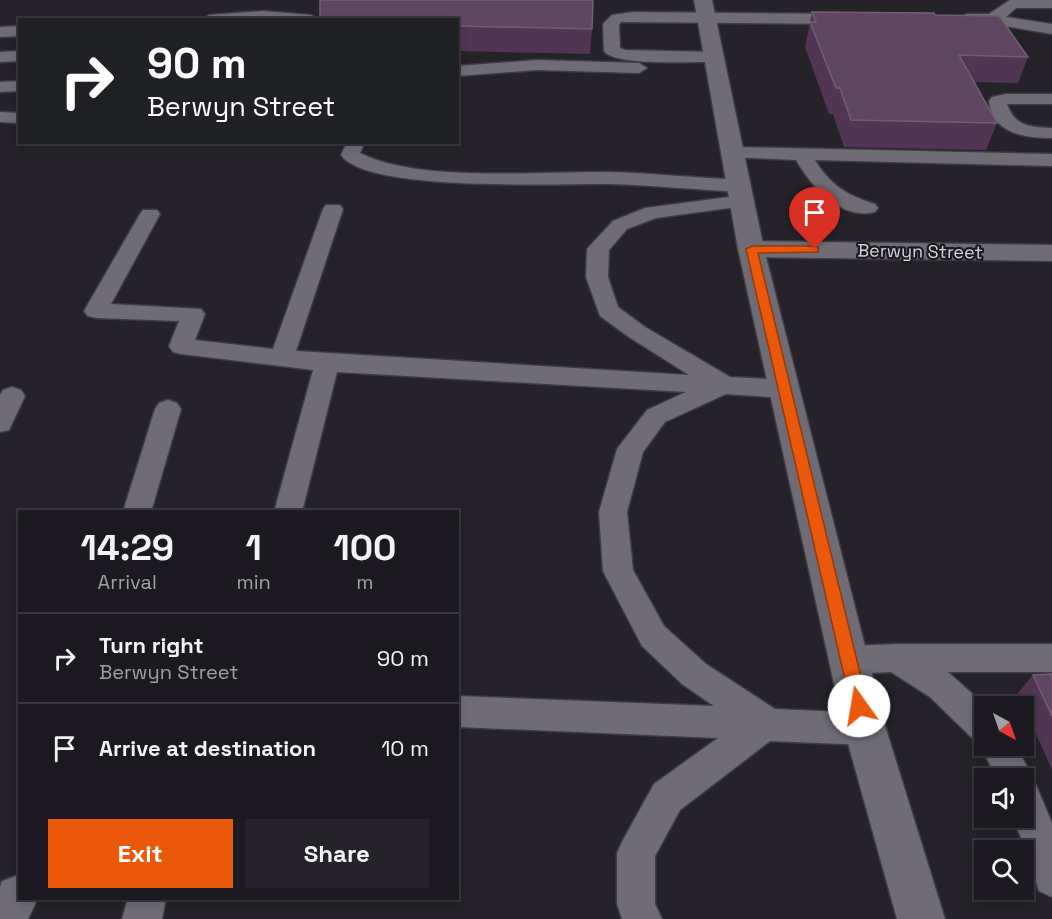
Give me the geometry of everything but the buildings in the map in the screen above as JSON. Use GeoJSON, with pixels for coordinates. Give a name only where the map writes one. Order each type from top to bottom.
{"type":"FeatureCollection","features":[{"type":"Feature","properties":{"kind":"main road"},"geometry":{"type":"LineString","coordinates":[[705,10],[708,66],[734,153],[752,249],[865,729],[921,919]]}},
{"type":"Feature","properties":{"kind":"main road","name":"Berwyn Street"},"geometry":{"type":"LineString","coordinates":[[752,249],[1052,254]]}},
{"type":"Feature","properties":{"kind":"lane"},"geometry":{"type":"LineString","coordinates":[[990,0],[997,16]]}},
{"type":"Feature","properties":{"kind":"lane"},"geometry":{"type":"LineString","coordinates":[[997,16],[1012,4],[1052,4]]}},
{"type":"Feature","properties":{"kind":"lane"},"geometry":{"type":"LineString","coordinates":[[708,66],[623,55],[612,51],[611,24],[617,18],[705,10],[863,20]]}},
{"type":"Feature","properties":{"kind":"lane"},"geometry":{"type":"LineString","coordinates":[[236,18],[263,16],[287,18]]}},
{"type":"Feature","properties":{"kind":"lane"},"geometry":{"type":"LineString","coordinates":[[946,19],[997,16],[1052,29]]}},
{"type":"Feature","properties":{"kind":"lane"},"geometry":{"type":"LineString","coordinates":[[0,32],[18,31]]}},
{"type":"Feature","properties":{"kind":"lane"},"geometry":{"type":"LineString","coordinates":[[0,57],[18,56]]}},
{"type":"Feature","properties":{"kind":"lane"},"geometry":{"type":"LineString","coordinates":[[459,71],[537,65],[708,66]]}},
{"type":"Feature","properties":{"kind":"lane"},"geometry":{"type":"LineString","coordinates":[[0,87],[18,86]]}},
{"type":"Feature","properties":{"kind":"lane"},"geometry":{"type":"LineString","coordinates":[[1052,99],[998,101],[998,106],[1010,125],[1017,130],[1052,133]]}},
{"type":"Feature","properties":{"kind":"lane"},"geometry":{"type":"LineString","coordinates":[[0,117],[18,118]]}},
{"type":"Feature","properties":{"kind":"lane"},"geometry":{"type":"LineString","coordinates":[[355,144],[350,155],[358,162],[389,171],[444,176],[610,178],[704,184],[742,194]]}},
{"type":"Feature","properties":{"kind":"lane"},"geometry":{"type":"LineString","coordinates":[[734,153],[1052,160]]}},
{"type":"Feature","properties":{"kind":"lane"},"geometry":{"type":"LineString","coordinates":[[802,154],[821,185],[833,196],[868,208]]}},
{"type":"Feature","properties":{"kind":"lane"},"geometry":{"type":"LineString","coordinates":[[724,385],[637,332],[608,311],[597,277],[598,249],[620,225],[652,212],[742,194]]}},
{"type":"Feature","properties":{"kind":"lane"},"geometry":{"type":"LineString","coordinates":[[282,358],[333,209]]}},
{"type":"Feature","properties":{"kind":"lane"},"geometry":{"type":"LineString","coordinates":[[150,214],[96,311],[193,314],[181,346],[327,363],[786,388]]}},
{"type":"Feature","properties":{"kind":"lane"},"geometry":{"type":"LineString","coordinates":[[289,510],[327,363]]}},
{"type":"Feature","properties":{"kind":"lane"},"geometry":{"type":"LineString","coordinates":[[724,385],[656,416],[630,448],[613,512],[618,571],[653,636],[694,674],[767,723]]}},
{"type":"Feature","properties":{"kind":"lane"},"geometry":{"type":"LineString","coordinates":[[0,423],[12,396]]}},
{"type":"Feature","properties":{"kind":"lane"},"geometry":{"type":"LineString","coordinates":[[138,510],[168,409]]}},
{"type":"Feature","properties":{"kind":"lane"},"geometry":{"type":"LineString","coordinates":[[893,656],[942,686],[974,717]]}},
{"type":"Feature","properties":{"kind":"lane"},"geometry":{"type":"LineString","coordinates":[[849,660],[893,656],[995,660],[1052,658]]}},
{"type":"Feature","properties":{"kind":"lane"},"geometry":{"type":"LineString","coordinates":[[459,711],[865,729]]}},
{"type":"Feature","properties":{"kind":"lane"},"geometry":{"type":"LineString","coordinates":[[642,919],[636,904],[636,853],[667,798],[767,723]]}},
{"type":"Feature","properties":{"kind":"lane"},"geometry":{"type":"LineString","coordinates":[[1034,824],[1045,850],[1052,878]]}},
{"type":"Feature","properties":{"kind":"lane"},"geometry":{"type":"LineString","coordinates":[[8,919],[16,895],[18,895]]}},
{"type":"Feature","properties":{"kind":"lane"},"geometry":{"type":"LineString","coordinates":[[142,919],[147,900]]}},
{"type":"Feature","properties":{"kind":"route"},"geometry":{"type":"LineString","coordinates":[[815,249],[752,249],[859,706]]}}]}
